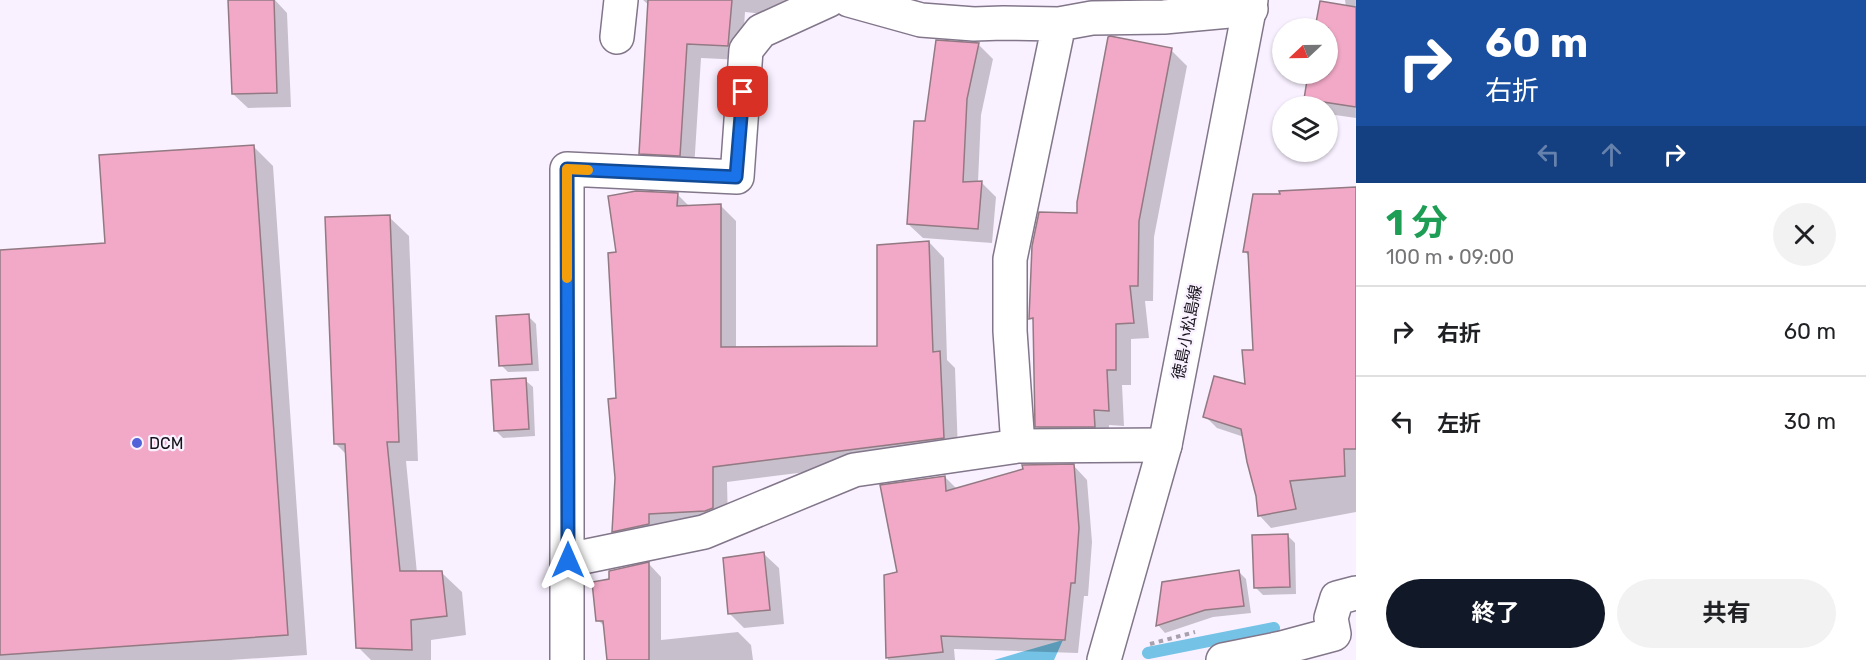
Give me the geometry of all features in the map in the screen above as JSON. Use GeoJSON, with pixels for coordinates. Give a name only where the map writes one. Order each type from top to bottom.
{"type":"FeatureCollection","features":[{"type":"Feature","properties":{"kind":"street"},"geometry":{"type":"LineString","coordinates":[[617,37],[621,0]]}},
{"type":"Feature","properties":{"kind":"street"},"geometry":{"type":"LineString","coordinates":[[567,660],[567,169],[736,177],[746,50],[760,31],[850,1],[921,20],[974,24],[1059,24],[1092,18],[1164,17],[1251,4]]}},
{"type":"Feature","properties":{"kind":"street","name":"徳島小松島線"},"geometry":{"type":"LineString","coordinates":[[1104,660],[1165,446],[1251,4]]}},
{"type":"Feature","properties":{"kind":"street"},"geometry":{"type":"LineString","coordinates":[[1018,446],[1010,331],[1011,259],[1059,24]]}},
{"type":"Feature","properties":{"kind":"street"},"geometry":{"type":"LineString","coordinates":[[568,560],[704,532],[854,470],[1018,446],[1165,446]]}},
{"type":"Feature","properties":{"kind":"street"},"geometry":{"type":"LineString","coordinates":[[1223,660],[1282,648],[1338,647],[1331,618],[1337,598],[1356,593]]}},
{"type":"Feature","properties":{"kind":"water"},"geometry":{"type":"Polygon","coordinates":[[[1063,640],[1054,660],[994,660],[1063,640]]]}},
{"type":"Feature","properties":{"kind":"building"},"geometry":{"type":"Polygon","coordinates":[[[228,0],[274,0],[277,93],[232,94],[228,0]]]}},
{"type":"Feature","properties":{"kind":"building"},"geometry":{"type":"Polygon","coordinates":[[[648,0],[732,0],[728,46],[687,44],[680,156],[639,154],[648,0]]]}},
{"type":"Feature","properties":{"kind":"building"},"geometry":{"type":"Polygon","coordinates":[[[1320,1],[1356,7],[1356,107],[1338,104],[1338,96],[1304,96],[1306,84],[1338,84],[1338,18],[1317,18],[1320,1]]]}},
{"type":"Feature","properties":{"kind":"building"},"geometry":{"type":"Polygon","coordinates":[[[1110,36],[1172,48],[1139,221],[1138,286],[1130,286],[1134,323],[1116,324],[1116,370],[1107,370],[1109,411],[1094,410],[1095,427],[1035,427],[1033,318],[1029,319],[1032,246],[1039,212],[1077,213],[1077,202],[1110,36]]]}},
{"type":"Feature","properties":{"kind":"building"},"geometry":{"type":"Polygon","coordinates":[[[936,40],[979,43],[967,99],[963,182],[982,181],[978,229],[907,224],[914,121],[925,121],[936,40]]]}},
{"type":"Feature","properties":{"kind":"building","name":"DCM"},"geometry":{"type":"Polygon","coordinates":[[[254,145],[288,635],[0,655],[0,250],[105,243],[99,155],[254,145]]]}},
{"type":"Feature","properties":{"kind":"building"},"geometry":{"type":"Polygon","coordinates":[[[1356,187],[1356,449],[1344,449],[1345,476],[1290,481],[1296,509],[1258,516],[1256,496],[1241,429],[1203,417],[1214,376],[1245,384],[1242,350],[1253,350],[1248,252],[1243,252],[1253,194],[1280,194],[1279,191],[1356,187]]]}},
{"type":"Feature","properties":{"kind":"building"},"geometry":{"type":"Polygon","coordinates":[[[636,191],[678,193],[677,206],[721,204],[721,347],[877,346],[877,245],[929,241],[933,352],[940,351],[944,438],[713,467],[713,508],[705,511],[649,514],[649,524],[612,532],[615,478],[608,399],[616,398],[608,253],[616,252],[608,196],[636,191]]]}},
{"type":"Feature","properties":{"kind":"building"},"geometry":{"type":"Polygon","coordinates":[[[390,215],[399,442],[387,442],[400,571],[442,571],[447,616],[411,620],[412,650],[356,648],[345,444],[334,444],[325,217],[390,215]]]}},
{"type":"Feature","properties":{"kind":"building"},"geometry":{"type":"Polygon","coordinates":[[[529,314],[532,364],[499,366],[496,316],[529,314]]]}},
{"type":"Feature","properties":{"kind":"building"},"geometry":{"type":"Polygon","coordinates":[[[526,378],[529,429],[494,431],[491,380],[526,378]]]}},
{"type":"Feature","properties":{"kind":"building"},"geometry":{"type":"Polygon","coordinates":[[[1074,464],[1079,528],[1075,583],[1071,583],[1065,640],[941,636],[943,652],[886,658],[884,575],[897,572],[880,485],[945,476],[946,491],[1023,469],[1022,465],[1074,464]]]}},
{"type":"Feature","properties":{"kind":"building"},"geometry":{"type":"Polygon","coordinates":[[[1288,534],[1290,587],[1254,588],[1252,535],[1288,534]]]}},
{"type":"Feature","properties":{"kind":"building"},"geometry":{"type":"Polygon","coordinates":[[[764,552],[770,610],[728,614],[723,558],[764,552]]]}},
{"type":"Feature","properties":{"kind":"building"},"geometry":{"type":"Polygon","coordinates":[[[649,562],[649,660],[607,660],[603,621],[596,621],[592,582],[609,579],[609,571],[649,562]]]}},
{"type":"Feature","properties":{"kind":"building"},"geometry":{"type":"Polygon","coordinates":[[[1239,570],[1244,606],[1205,610],[1156,626],[1162,582],[1239,570]]]}},
{"type":"Feature","properties":{"kind":"waterway"},"geometry":{"type":"LineString","coordinates":[[1148,653],[1274,628]]}},
{"type":"Feature","properties":{"kind":"slow traffic"},"geometry":{"type":"LineString","coordinates":[[567,278],[567,169],[588,170]]}},
{"type":"Feature","properties":{"kind":"place","name":"DCM"},"geometry":{"type":"Point","coordinates":[137,443]}},
{"type":"Feature","properties":{"kind":"route"},"geometry":{"type":"LineString","coordinates":[[568,560],[567,169],[736,177],[743,92]]}}]}
